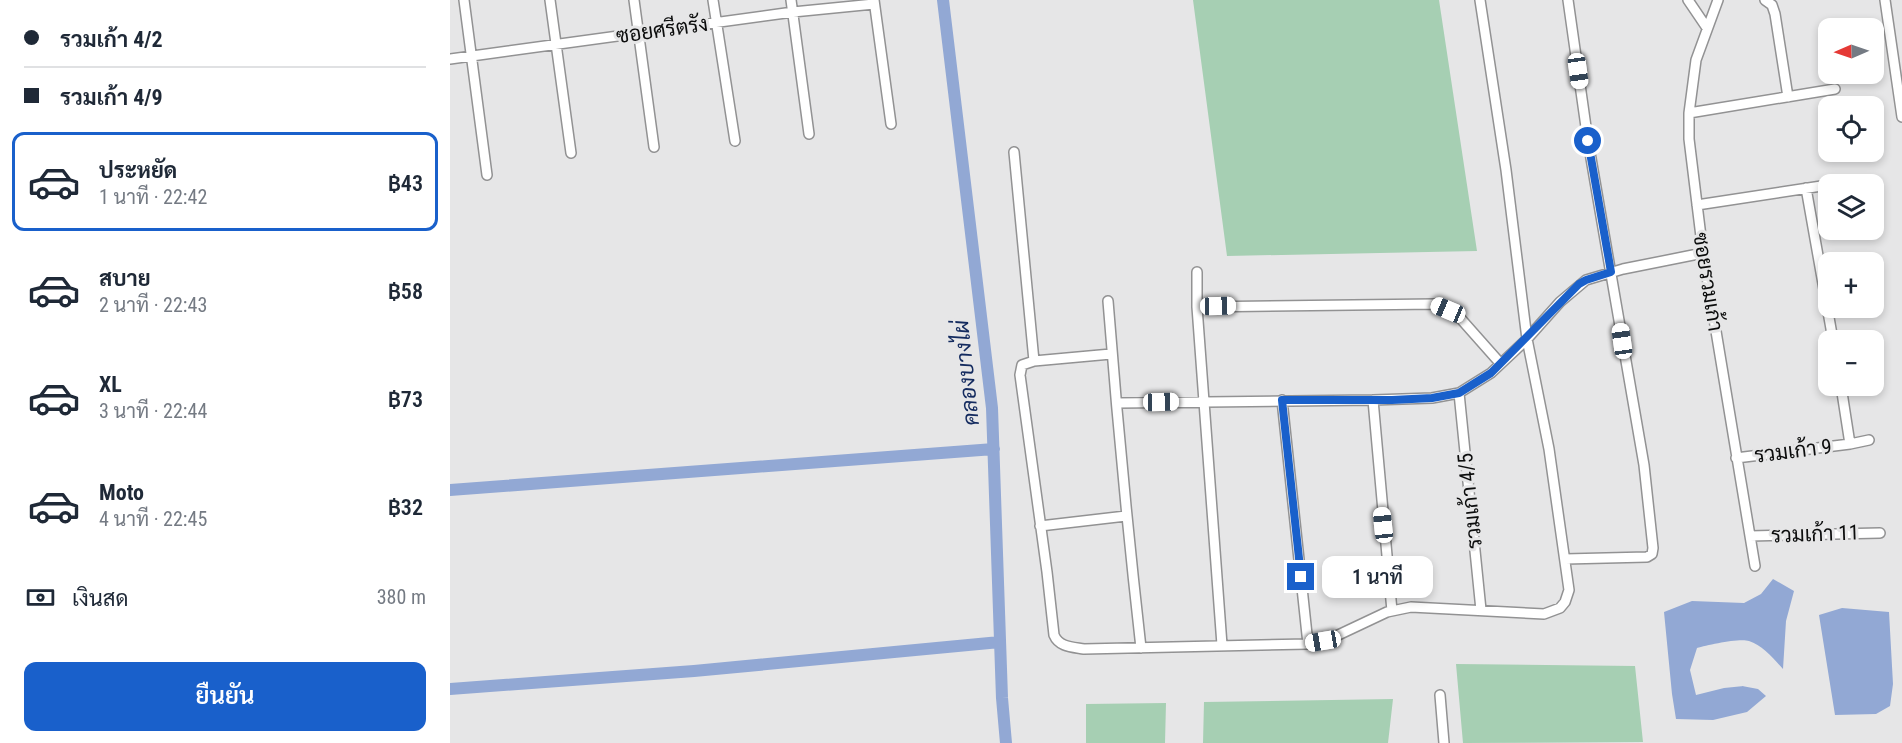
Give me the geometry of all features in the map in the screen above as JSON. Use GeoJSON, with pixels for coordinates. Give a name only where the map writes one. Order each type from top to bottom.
{"type":"FeatureCollection","features":[{"type":"Feature","properties":{"kind":"street"},"geometry":{"type":"LineString","coordinates":[[464,0],[487,175]]}},
{"type":"Feature","properties":{"kind":"street"},"geometry":{"type":"LineString","coordinates":[[550,0],[571,153]]}},
{"type":"Feature","properties":{"kind":"street"},"geometry":{"type":"LineString","coordinates":[[634,0],[654,147]]}},
{"type":"Feature","properties":{"kind":"street"},"geometry":{"type":"LineString","coordinates":[[713,0],[735,141]]}},
{"type":"Feature","properties":{"kind":"street"},"geometry":{"type":"LineString","coordinates":[[791,0],[809,134]]}},
{"type":"Feature","properties":{"kind":"street"},"geometry":{"type":"LineString","coordinates":[[1111,354],[1034,361],[1022,365],[1020,375],[1056,642],[1084,649],[1308,644],[1334,637],[1392,611],[1411,607],[1544,614],[1554,611],[1565,602],[1569,590],[1550,449],[1527,339],[1506,170],[1480,0]]}},
{"type":"Feature","properties":{"kind":"street"},"geometry":{"type":"LineString","coordinates":[[1565,558],[1647,557],[1652,554],[1653,548],[1644,465],[1588,141],[1568,0]]}},
{"type":"Feature","properties":{"kind":"street"},"geometry":{"type":"LineString","coordinates":[[1688,0],[1707,28]]}},
{"type":"Feature","properties":{"kind":"street","name":"ซอยรวมเก้า"},"geometry":{"type":"LineString","coordinates":[[1718,0],[1696,60],[1689,113],[1689,139],[1703,253],[1755,566]]}},
{"type":"Feature","properties":{"kind":"street"},"geometry":{"type":"LineString","coordinates":[[1765,0],[1772,5],[1775,14],[1788,97]]}},
{"type":"Feature","properties":{"kind":"street"},"geometry":{"type":"LineString","coordinates":[[1885,0],[1902,117]]}},
{"type":"Feature","properties":{"kind":"street"},"geometry":{"type":"LineString","coordinates":[[874,2],[891,124]]}},
{"type":"Feature","properties":{"kind":"street","name":"ซอยศรีตรัง"},"geometry":{"type":"LineString","coordinates":[[450,59],[874,2]]}},
{"type":"Feature","properties":{"kind":"street"},"geometry":{"type":"LineString","coordinates":[[1689,113],[1835,89]]}},
{"type":"Feature","properties":{"kind":"street"},"geometry":{"type":"LineString","coordinates":[[1014,152],[1034,361]]}},
{"type":"Feature","properties":{"kind":"street"},"geometry":{"type":"LineString","coordinates":[[1696,205],[1818,186]]}},
{"type":"Feature","properties":{"kind":"street"},"geometry":{"type":"LineString","coordinates":[[1806,188],[1831,330]]}},
{"type":"Feature","properties":{"kind":"street"},"geometry":{"type":"LineString","coordinates":[[1118,404],[1373,400],[1432,398],[1459,393],[1491,373],[1579,284],[1611,272],[1703,253]]}},
{"type":"Feature","properties":{"kind":"street"},"geometry":{"type":"LineString","coordinates":[[1197,272],[1203,401],[1222,645]]}},
{"type":"Feature","properties":{"kind":"street"},"geometry":{"type":"LineString","coordinates":[[1108,301],[1126,516],[1141,648]]}},
{"type":"Feature","properties":{"kind":"street"},"geometry":{"type":"LineString","coordinates":[[1197,307],[1435,304],[1461,319],[1500,363]]}},
{"type":"Feature","properties":{"kind":"street","name":"รวมเก้า 4/5"},"geometry":{"type":"LineString","coordinates":[[1459,393],[1481,609]]}},
{"type":"Feature","properties":{"kind":"street","name":"รวมเก้า 9"},"geometry":{"type":"LineString","coordinates":[[1843,396],[1850,444]]}},
{"type":"Feature","properties":{"kind":"street"},"geometry":{"type":"LineString","coordinates":[[1282,400],[1308,644]]}},
{"type":"Feature","properties":{"kind":"street"},"geometry":{"type":"LineString","coordinates":[[1373,400],[1392,611]]}},
{"type":"Feature","properties":{"kind":"street","name":"รวมเก้า 9"},"geometry":{"type":"LineString","coordinates":[[1736,458],[1869,440]]}},
{"type":"Feature","properties":{"kind":"street"},"geometry":{"type":"LineString","coordinates":[[1040,526],[1126,516]]}},
{"type":"Feature","properties":{"kind":"street","name":"รวมเก้า 11"},"geometry":{"type":"LineString","coordinates":[[1750,536],[1880,533]]}},
{"type":"Feature","properties":{"kind":"street"},"geometry":{"type":"LineString","coordinates":[[1440,695],[1444,743]]}},
{"type":"Feature","properties":{"kind":"green space"},"geometry":{"type":"Polygon","coordinates":[[[1193,0],[1439,0],[1477,251],[1227,256],[1193,0]]]}},
{"type":"Feature","properties":{"kind":"green space"},"geometry":{"type":"Polygon","coordinates":[[[1456,664],[1635,666],[1643,742],[1463,743],[1456,664]]]}},
{"type":"Feature","properties":{"kind":"green space"},"geometry":{"type":"Polygon","coordinates":[[[1393,699],[1388,743],[1203,743],[1204,702],[1393,699]]]}},
{"type":"Feature","properties":{"kind":"green space"},"geometry":{"type":"Polygon","coordinates":[[[1166,703],[1165,743],[1086,743],[1086,704],[1166,703]]]}},
{"type":"Feature","properties":{"kind":"water"},"geometry":{"type":"Polygon","coordinates":[[[1773,579],[1794,591],[1786,621],[1783,669],[1754,643],[1738,640],[1697,648],[1690,670],[1696,695],[1743,686],[1758,689],[1766,696],[1747,712],[1713,720],[1676,719],[1664,612],[1692,601],[1744,603],[1761,594],[1773,579]]]}},
{"type":"Feature","properties":{"kind":"water"},"geometry":{"type":"Polygon","coordinates":[[[1842,608],[1889,612],[1893,684],[1890,706],[1876,714],[1835,715],[1819,615],[1842,608]]]}},
{"type":"Feature","properties":{"kind":"waterway","name":"คลองบางไผ่"},"geometry":{"type":"LineString","coordinates":[[943,0],[992,408],[1002,698],[1006,743]]}},
{"type":"Feature","properties":{"kind":"waterway"},"geometry":{"type":"LineString","coordinates":[[450,490],[994,449]]}},
{"type":"Feature","properties":{"kind":"waterway"},"geometry":{"type":"LineString","coordinates":[[450,689],[694,671],[1000,642]]}},
{"type":"Feature","properties":{"kind":"route"},"geometry":{"type":"LineString","coordinates":[[1301,577],[1282,400],[1392,400],[1432,398],[1459,393],[1491,373],[1579,284],[1611,272],[1588,141]]}}]}
